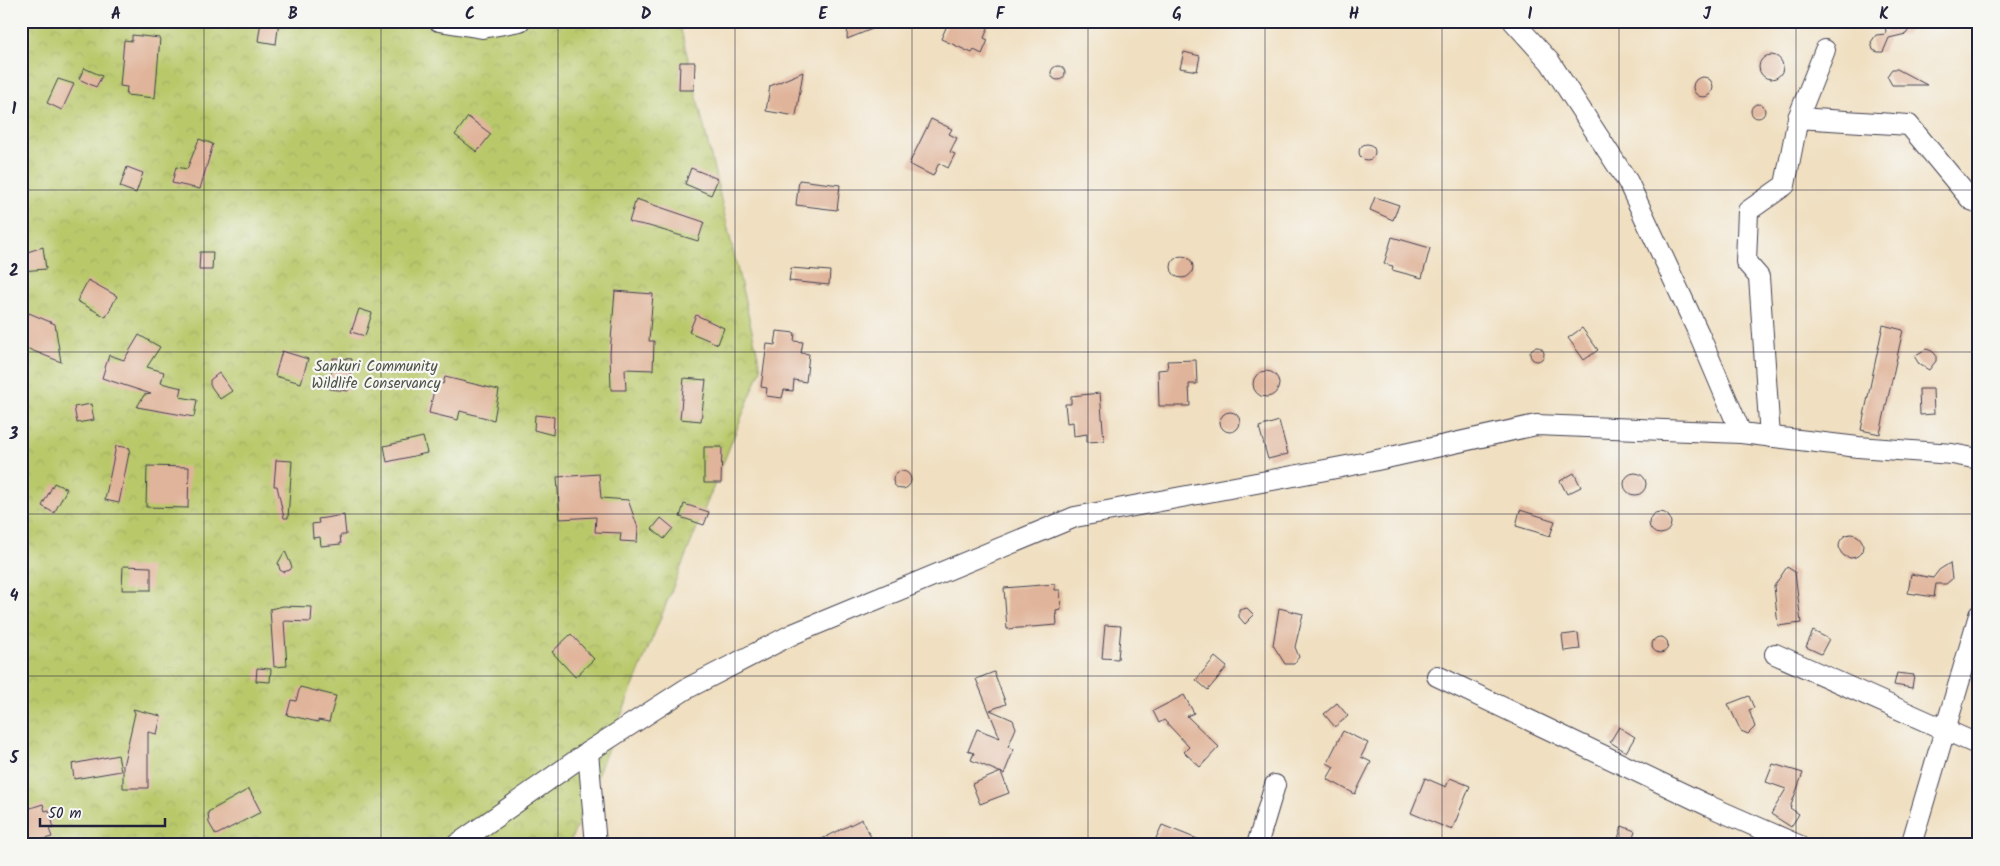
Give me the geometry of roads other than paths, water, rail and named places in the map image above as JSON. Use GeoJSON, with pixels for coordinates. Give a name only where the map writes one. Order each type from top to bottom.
{"type":"FeatureCollection","features":[{"type":"Feature","properties":{"kind":"street"},"geometry":{"type":"LineString","coordinates":[[439,21],[482,28],[520,21]]}},
{"type":"Feature","properties":{"kind":"street"},"geometry":{"type":"LineString","coordinates":[[1513,21],[1550,62],[1628,182],[1699,334],[1741,433]]}},
{"type":"Feature","properties":{"kind":"street"},"geometry":{"type":"LineString","coordinates":[[1770,437],[1759,277],[1746,262],[1748,211],[1785,185],[1798,118],[1825,50]]}},
{"type":"Feature","properties":{"kind":"street"},"geometry":{"type":"LineString","coordinates":[[1798,118],[1909,125],[1971,200],[1979,203]]}},
{"type":"Feature","properties":{"kind":"street"},"geometry":{"type":"LineString","coordinates":[[456,845],[588,752],[686,689],[793,634],[1075,517],[1368,462],[1536,425],[1741,433],[1858,447],[1952,454],[1979,459]]}},
{"type":"Feature","properties":{"kind":"street"},"geometry":{"type":"LineString","coordinates":[[1911,845],[1979,615]]}},
{"type":"Feature","properties":{"kind":"street"},"geometry":{"type":"LineString","coordinates":[[1775,654],[1945,728],[1979,745]]}},
{"type":"Feature","properties":{"kind":"street"},"geometry":{"type":"LineString","coordinates":[[1436,676],[1709,806],[1798,845]]}},
{"type":"Feature","properties":{"kind":"street"},"geometry":{"type":"LineString","coordinates":[[588,752],[596,845]]}},
{"type":"Feature","properties":{"kind":"street"},"geometry":{"type":"LineString","coordinates":[[1257,845],[1275,785]]}},
{"type":"Feature","properties":{"kind":"park label","name":"Sankuri Community Wildlife Conservancy"},"geometry":{"type":"Point","coordinates":[376,376]}}]}
